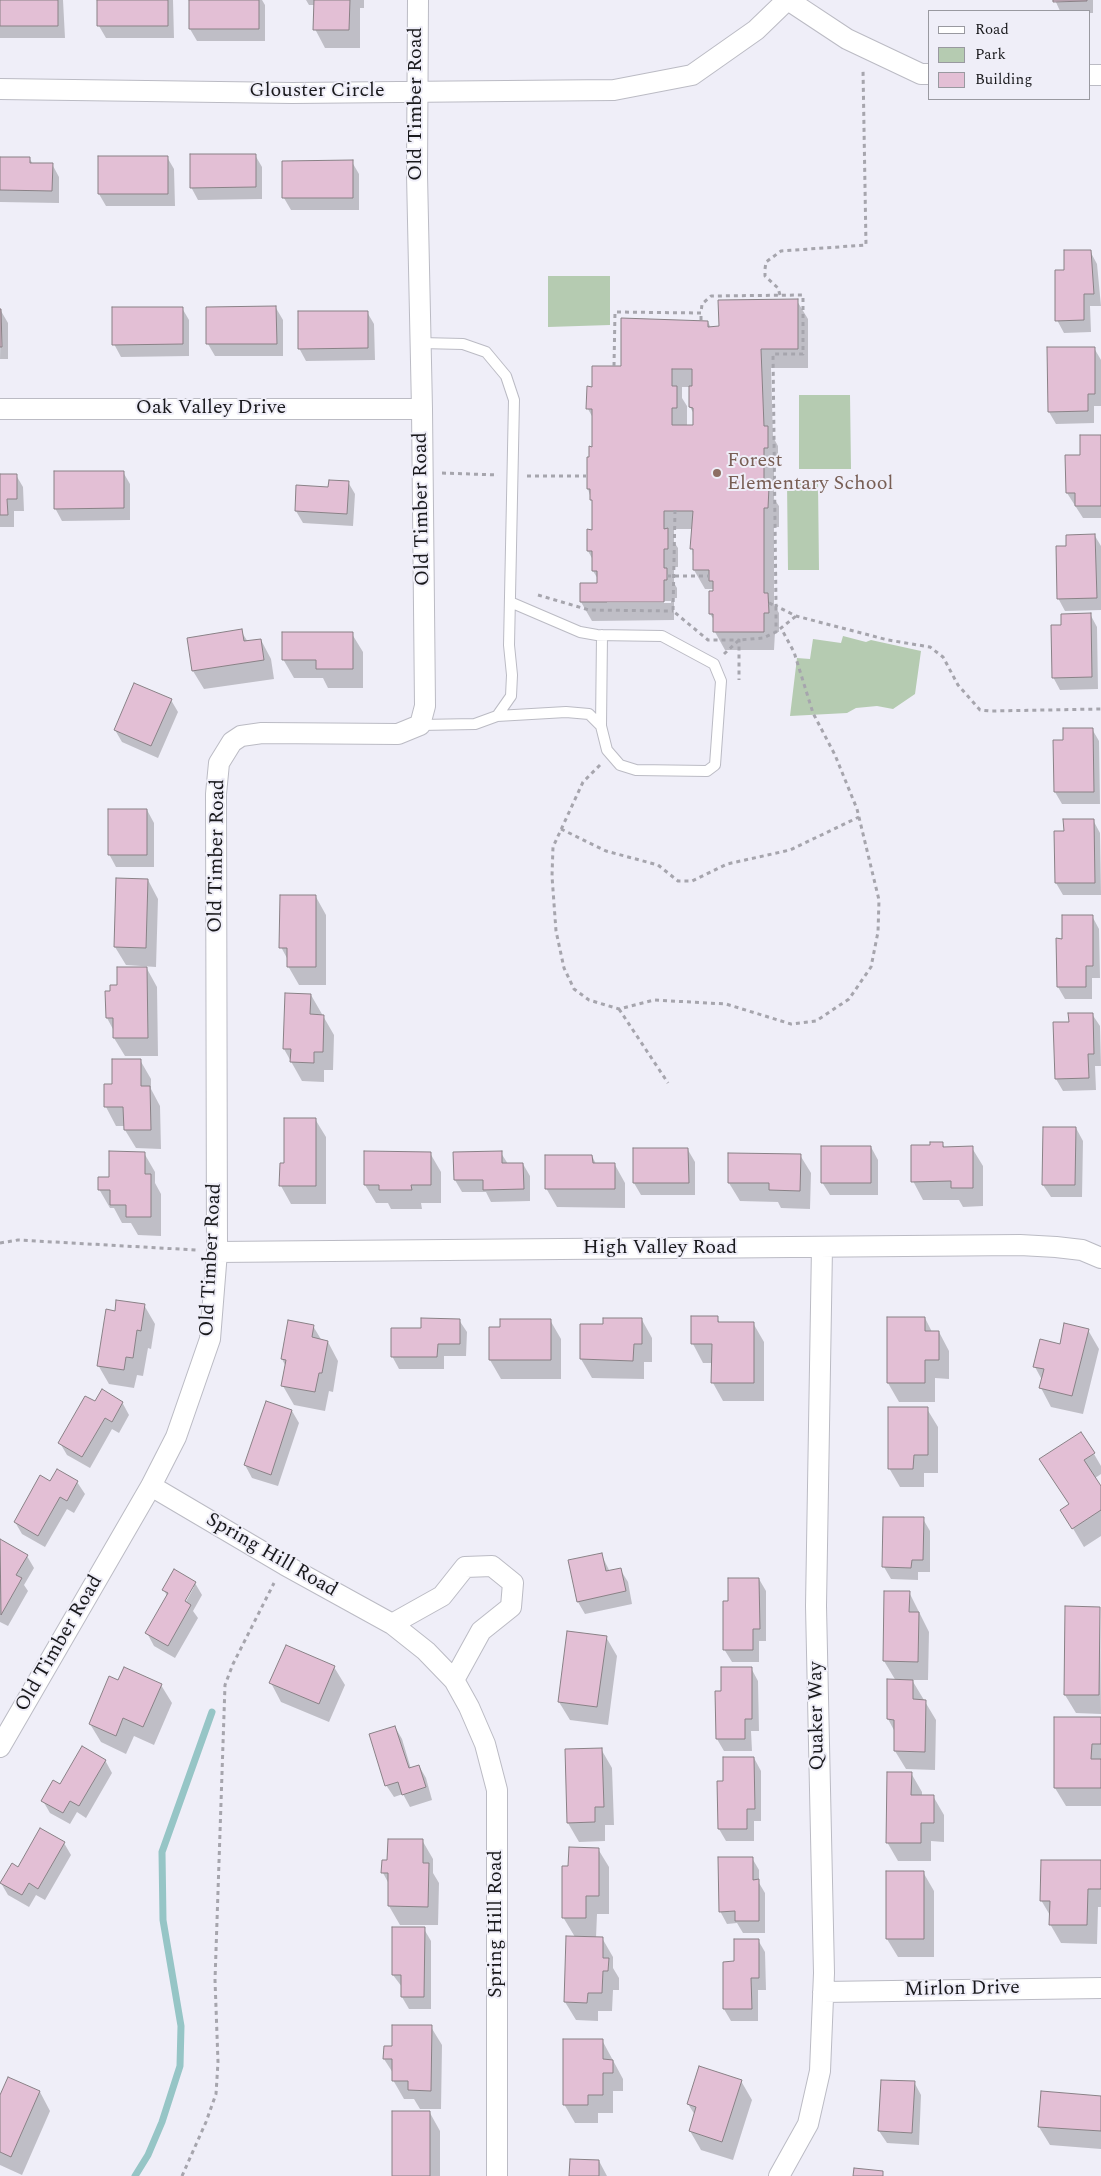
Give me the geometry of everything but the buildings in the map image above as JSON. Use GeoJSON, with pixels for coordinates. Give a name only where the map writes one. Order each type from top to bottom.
{"type":"FeatureCollection","features":[{"type":"Feature","properties":{"kind":"street","name":"Old Timber Road"},"geometry":{"type":"LineString","coordinates":[[0,1747],[151,1486],[176,1438],[210,1339],[217,1252],[216,794],[219,763],[232,742],[241,736],[262,733],[398,734],[420,725],[425,706],[417,92],[418,0]]}},
{"type":"Feature","properties":{"kind":"street","name":"Glouster Circle"},"geometry":{"type":"LineString","coordinates":[[0,89],[417,92],[614,90],[692,75],[756,30],[787,0]]}},
{"type":"Feature","properties":{"kind":"street"},"geometry":{"type":"LineString","coordinates":[[787,0],[847,39],[921,74],[928,74]]}},
{"type":"Feature","properties":{"kind":"street","name":"Oak Valley Drive"},"geometry":{"type":"LineString","coordinates":[[0,410],[422,408]]}},
{"type":"Feature","properties":{"kind":"street","name":"High Valley Road"},"geometry":{"type":"LineString","coordinates":[[217,1252],[1056,1246],[1082,1250],[1101,1258]]}},
{"type":"Feature","properties":{"kind":"street","name":"Quaker Way"},"geometry":{"type":"LineString","coordinates":[[779,2176],[808,2124],[820,2071],[824,1973],[816,1606],[822,1247]]}},
{"type":"Feature","properties":{"kind":"street","name":"Spring Hill Road"},"geometry":{"type":"LineString","coordinates":[[151,1486],[285,1565],[392,1624],[426,1651],[454,1680],[469,1707],[485,1744],[497,1790],[497,2176]]}},
{"type":"Feature","properties":{"kind":"street"},"geometry":{"type":"LineString","coordinates":[[392,1624],[442,1596],[465,1567],[492,1566],[513,1583],[512,1607],[481,1631],[454,1680]]}},
{"type":"Feature","properties":{"kind":"street","name":"Mirlon Drive"},"geometry":{"type":"LineString","coordinates":[[823,1992],[1101,1988]]}},
{"type":"Feature","properties":{"kind":"lane"},"geometry":{"type":"LineString","coordinates":[[421,343],[462,344],[486,352],[506,376],[514,400],[509,645],[512,675],[511,696],[497,716]]}},
{"type":"Feature","properties":{"kind":"lane"},"geometry":{"type":"LineString","coordinates":[[510,602],[580,632],[602,635],[662,636],[714,664],[721,681],[715,765],[707,771],[636,770],[620,765],[610,756],[601,726],[602,635]]}},
{"type":"Feature","properties":{"kind":"lane"},"geometry":{"type":"LineString","coordinates":[[420,725],[475,724],[497,716],[566,712],[589,714],[601,726]]}},
{"type":"Feature","properties":{"kind":"path"},"geometry":{"type":"LineString","coordinates":[[780,295],[778,288],[765,276],[765,269],[766,262],[781,252],[866,245],[863,63],[868,49]]}},
{"type":"Feature","properties":{"kind":"path"},"geometry":{"type":"LineString","coordinates":[[701,320],[702,304],[711,296],[803,295],[803,354],[773,354],[776,632]]}},
{"type":"Feature","properties":{"kind":"path"},"geometry":{"type":"LineString","coordinates":[[610,312],[701,313]]}},
{"type":"Feature","properties":{"kind":"path"},"geometry":{"type":"LineString","coordinates":[[614,366],[615,312]]}},
{"type":"Feature","properties":{"kind":"path"},"geometry":{"type":"LineString","coordinates":[[667,576],[709,576]]}},
{"type":"Feature","properties":{"kind":"path"},"geometry":{"type":"LineString","coordinates":[[769,603],[796,616],[888,640],[930,646],[943,657],[958,684],[980,710],[1101,709]]}},
{"type":"Feature","properties":{"kind":"path"},"geometry":{"type":"LineString","coordinates":[[714,664],[739,640],[763,638],[776,632],[796,616]]}},
{"type":"Feature","properties":{"kind":"path"},"geometry":{"type":"LineString","coordinates":[[610,756],[583,782],[553,847],[552,876],[556,931],[564,968],[574,989],[589,1000],[619,1009],[654,1000],[726,1004],[791,1024],[816,1021],[849,999],[871,966],[878,932],[879,900],[859,818],[835,755],[813,713],[794,652],[781,628]]}},
{"type":"Feature","properties":{"kind":"path"},"geometry":{"type":"LineString","coordinates":[[561,829],[606,851],[658,865],[678,880],[692,881],[727,864],[790,850],[859,818]]}},
{"type":"Feature","properties":{"kind":"path"},"geometry":{"type":"LineString","coordinates":[[619,1009],[668,1083]]}},
{"type":"Feature","properties":{"kind":"path"},"geometry":{"type":"LineString","coordinates":[[0,1243],[18,1240],[217,1252]]}},
{"type":"Feature","properties":{"kind":"path"},"geometry":{"type":"LineString","coordinates":[[182,2176],[206,2122],[216,2086],[218,2062],[215,1980],[225,1685],[245,1640],[285,1565]]}},
{"type":"Feature","properties":{"kind":"green space"},"geometry":{"type":"Polygon","coordinates":[[[548,276],[610,276],[610,325],[548,327],[548,276]]]}},
{"type":"Feature","properties":{"kind":"green space"},"geometry":{"type":"Polygon","coordinates":[[[799,395],[850,395],[851,469],[799,469],[799,395]]]}},
{"type":"Feature","properties":{"kind":"green space"},"geometry":{"type":"Polygon","coordinates":[[[787,482],[818,482],[819,570],[788,570],[787,482]]]}},
{"type":"Feature","properties":{"kind":"green space"},"geometry":{"type":"Polygon","coordinates":[[[843,636],[866,642],[871,640],[921,651],[915,694],[893,709],[877,706],[856,708],[847,713],[790,716],[797,658],[810,659],[813,639],[841,643],[843,636]]]}},
{"type":"Feature","properties":{"kind":"waterway"},"geometry":{"type":"LineString","coordinates":[[135,2176],[148,2155],[162,2122],[180,2066],[181,2026],[163,1920],[162,1852],[212,1712]]}},
{"type":"Feature","properties":{"kind":"place","name":"Forest Elementary School"},"geometry":{"type":"Point","coordinates":[717,473]}}]}
